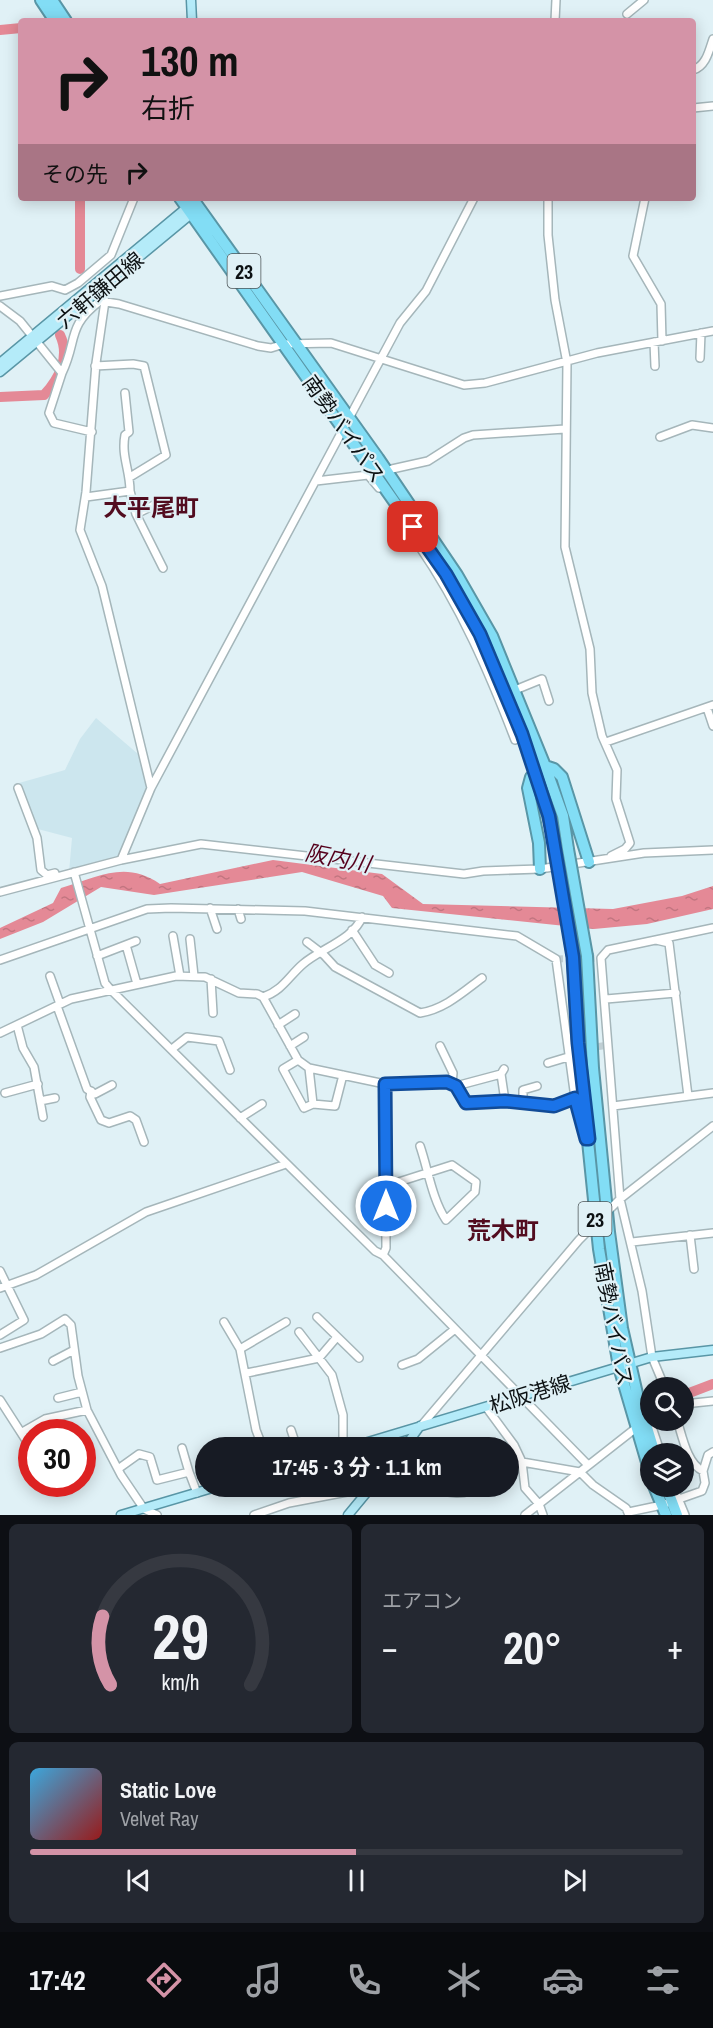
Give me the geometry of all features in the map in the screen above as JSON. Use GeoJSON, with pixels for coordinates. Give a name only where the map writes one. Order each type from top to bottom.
{"type":"FeatureCollection","features":[{"type":"Feature","properties":{"kind":"highway"},"geometry":{"type":"LineString","coordinates":[[40,0],[53,18]]}},
{"type":"Feature","properties":{"kind":"highway"},"geometry":{"type":"LineString","coordinates":[[52,0],[64,18]]}},
{"type":"Feature","properties":{"kind":"highway","name":"南勢バイパス"},"geometry":{"type":"LineString","coordinates":[[193,206],[284,344],[346,423],[457,575],[492,636],[515,690],[541,770],[556,850],[573,957],[578,1043],[596,1223],[619,1367],[641,1443]]}},
{"type":"Feature","properties":{"kind":"highway","name":"南勢バイパス"},"geometry":{"type":"LineString","coordinates":[[193,206],[296,345],[446,574],[480,634],[563,816],[587,956],[593,1068],[622,1328],[638,1398],[652,1443]]}},
{"type":"Feature","properties":{"kind":"highway"},"geometry":{"type":"LineString","coordinates":[[540,869],[540,843],[528,788],[531,777],[541,770],[554,769],[562,777],[589,862]]}},
{"type":"Feature","properties":{"kind":"highway"},"geometry":{"type":"LineString","coordinates":[[669,1505],[677,1515]]}},
{"type":"Feature","properties":{"kind":"main road"},"geometry":{"type":"LineString","coordinates":[[191,0],[192,18]]}},
{"type":"Feature","properties":{"kind":"main road","name":"六軒鎌田線"},"geometry":{"type":"LineString","coordinates":[[0,372],[34,340],[193,206]]}},
{"type":"Feature","properties":{"kind":"main road","name":"六軒鎌田線"},"geometry":{"type":"LineString","coordinates":[[0,363],[34,340]]}},
{"type":"Feature","properties":{"kind":"main road","name":"松阪港線"},"geometry":{"type":"LineString","coordinates":[[382,1437],[652,1357],[713,1350]]}},
{"type":"Feature","properties":{"kind":"main road"},"geometry":{"type":"LineString","coordinates":[[412,1437],[421,1425]]}},
{"type":"Feature","properties":{"kind":"main road"},"geometry":{"type":"LineString","coordinates":[[121,1515],[135,1513],[195,1493]]}},
{"type":"Feature","properties":{"kind":"main road"},"geometry":{"type":"LineString","coordinates":[[348,1515],[363,1497]]}},
{"type":"Feature","properties":{"kind":"street"},"geometry":{"type":"LineString","coordinates":[[627,14],[644,0]]}},
{"type":"Feature","properties":{"kind":"street"},"geometry":{"type":"LineString","coordinates":[[556,18],[559,1]]}},
{"type":"Feature","properties":{"kind":"street"},"geometry":{"type":"LineString","coordinates":[[696,69],[706,58],[713,39]]}},
{"type":"Feature","properties":{"kind":"street"},"geometry":{"type":"LineString","coordinates":[[696,108],[713,106]]}},
{"type":"Feature","properties":{"kind":"street"},"geometry":{"type":"LineString","coordinates":[[0,296],[52,286],[65,290],[78,284],[111,255],[133,201]]}},
{"type":"Feature","properties":{"kind":"street"},"geometry":{"type":"LineString","coordinates":[[121,860],[152,788],[346,423],[400,323],[426,291],[472,201]]}},
{"type":"Feature","properties":{"kind":"street"},"geometry":{"type":"LineString","coordinates":[[548,201],[548,235],[555,300],[567,363],[565,547],[590,649],[592,693],[616,770],[616,799],[630,843],[625,849],[606,859]]}},
{"type":"Feature","properties":{"kind":"street"},"geometry":{"type":"LineString","coordinates":[[644,201],[633,255],[635,264],[661,304],[655,366]]}},
{"type":"Feature","properties":{"kind":"street"},"geometry":{"type":"LineString","coordinates":[[105,301],[95,366],[92,432],[86,497],[80,530],[102,586],[152,788]]}},
{"type":"Feature","properties":{"kind":"street"},"geometry":{"type":"LineString","coordinates":[[92,432],[54,423],[49,413],[60,371],[69,357],[74,327],[94,305],[105,301],[258,346],[271,348],[284,344],[331,343],[464,385],[485,384],[597,353],[713,331]]}},
{"type":"Feature","properties":{"kind":"street"},"geometry":{"type":"LineString","coordinates":[[0,306],[20,321],[60,371]]}},
{"type":"Feature","properties":{"kind":"street"},"geometry":{"type":"LineString","coordinates":[[700,333],[700,358]]}},
{"type":"Feature","properties":{"kind":"street"},"geometry":{"type":"LineString","coordinates":[[95,366],[133,364],[144,366],[166,455],[130,477]]}},
{"type":"Feature","properties":{"kind":"street"},"geometry":{"type":"LineString","coordinates":[[125,393],[129,432],[125,435],[122,450],[130,477],[130,491],[136,514],[163,568]]}},
{"type":"Feature","properties":{"kind":"street"},"geometry":{"type":"LineString","coordinates":[[660,437],[692,425],[713,428]]}},
{"type":"Feature","properties":{"kind":"street"},"geometry":{"type":"LineString","coordinates":[[392,469],[428,461],[464,438],[473,435],[565,429]]}},
{"type":"Feature","properties":{"kind":"street"},"geometry":{"type":"LineString","coordinates":[[316,482],[368,474],[443,581],[487,666],[515,740]]}},
{"type":"Feature","properties":{"kind":"street"},"geometry":{"type":"LineString","coordinates":[[86,497],[130,491]]}},
{"type":"Feature","properties":{"kind":"street"},"geometry":{"type":"LineString","coordinates":[[136,514],[154,505]]}},
{"type":"Feature","properties":{"kind":"street"},"geometry":{"type":"LineString","coordinates":[[515,690],[542,679],[549,701]]}},
{"type":"Feature","properties":{"kind":"street"},"geometry":{"type":"LineString","coordinates":[[606,742],[710,706],[713,726]]}},
{"type":"Feature","properties":{"kind":"street"},"geometry":{"type":"LineString","coordinates":[[18,788],[37,838],[42,873],[47,875],[63,872],[72,874]]}},
{"type":"Feature","properties":{"kind":"street"},"geometry":{"type":"LineString","coordinates":[[0,892],[121,860],[201,844],[464,874],[540,869],[644,853],[713,850]]}},
{"type":"Feature","properties":{"kind":"street"},"geometry":{"type":"LineString","coordinates":[[72,874],[97,956],[110,989],[286,1164],[375,1251],[382,1255],[523,1396],[588,1465]]}},
{"type":"Feature","properties":{"kind":"street"},"geometry":{"type":"LineString","coordinates":[[210,908],[218,929]]}},
{"type":"Feature","properties":{"kind":"street"},"geometry":{"type":"LineString","coordinates":[[0,960],[40,948],[89,925],[147,909],[305,911],[518,936],[541,949],[549,957],[556,959],[575,1098],[586,1139],[589,1139]]}},
{"type":"Feature","properties":{"kind":"street"},"geometry":{"type":"LineString","coordinates":[[238,909],[241,919]]}},
{"type":"Feature","properties":{"kind":"street"},"geometry":{"type":"LineString","coordinates":[[263,997],[277,992],[319,952],[352,930],[362,917]]}},
{"type":"Feature","properties":{"kind":"street"},"geometry":{"type":"LineString","coordinates":[[660,1377],[652,1357],[632,1242],[620,1199],[601,958],[608,950],[713,928]]}},
{"type":"Feature","properties":{"kind":"street"},"geometry":{"type":"LineString","coordinates":[[352,930],[375,965],[389,973]]}},
{"type":"Feature","properties":{"kind":"street"},"geometry":{"type":"LineString","coordinates":[[173,936],[180,976]]}},
{"type":"Feature","properties":{"kind":"street"},"geometry":{"type":"LineString","coordinates":[[189,939],[194,976]]}},
{"type":"Feature","properties":{"kind":"street"},"geometry":{"type":"LineString","coordinates":[[653,940],[669,943],[688,1096]]}},
{"type":"Feature","properties":{"kind":"street"},"geometry":{"type":"LineString","coordinates":[[97,956],[136,941]]}},
{"type":"Feature","properties":{"kind":"street"},"geometry":{"type":"LineString","coordinates":[[307,942],[334,967],[420,1013],[431,1011],[454,999],[482,978]]}},
{"type":"Feature","properties":{"kind":"street"},"geometry":{"type":"LineString","coordinates":[[126,945],[137,984]]}},
{"type":"Feature","properties":{"kind":"street"},"geometry":{"type":"LineString","coordinates":[[50,976],[87,1089],[95,1094],[112,1085]]}},
{"type":"Feature","properties":{"kind":"street"},"geometry":{"type":"LineString","coordinates":[[1,1031],[71,999],[110,989],[180,976],[194,976],[211,979],[239,993],[257,994],[263,997],[298,1060],[309,1068],[385,1084],[454,1085],[502,1072],[505,1101]]}},
{"type":"Feature","properties":{"kind":"street"},"geometry":{"type":"LineString","coordinates":[[211,979],[213,1013]]}},
{"type":"Feature","properties":{"kind":"street"},"geometry":{"type":"LineString","coordinates":[[606,999],[676,993]]}},
{"type":"Feature","properties":{"kind":"street"},"geometry":{"type":"LineString","coordinates":[[278,1025],[295,1014]]}},
{"type":"Feature","properties":{"kind":"street"},"geometry":{"type":"LineString","coordinates":[[17,1025],[38,1084],[43,1117]]}},
{"type":"Feature","properties":{"kind":"street"},"geometry":{"type":"LineString","coordinates":[[172,1049],[187,1037],[219,1041],[230,1070]]}},
{"type":"Feature","properties":{"kind":"street"},"geometry":{"type":"LineString","coordinates":[[290,1046],[304,1037]]}},
{"type":"Feature","properties":{"kind":"street"},"geometry":{"type":"LineString","coordinates":[[440,1046],[453,1073],[454,1085],[466,1103],[505,1101],[554,1106],[575,1098]]}},
{"type":"Feature","properties":{"kind":"street"},"geometry":{"type":"LineString","coordinates":[[548,1063],[568,1057]]}},
{"type":"Feature","properties":{"kind":"street"},"geometry":{"type":"LineString","coordinates":[[298,1060],[283,1068],[304,1108],[313,1104],[335,1106],[343,1075]]}},
{"type":"Feature","properties":{"kind":"street"},"geometry":{"type":"LineString","coordinates":[[309,1068],[313,1104]]}},
{"type":"Feature","properties":{"kind":"street"},"geometry":{"type":"LineString","coordinates":[[4,1093],[38,1084]]}},
{"type":"Feature","properties":{"kind":"street"},"geometry":{"type":"LineString","coordinates":[[382,1255],[386,1248],[385,1084]]}},
{"type":"Feature","properties":{"kind":"street"},"geometry":{"type":"LineString","coordinates":[[523,1102],[523,1090],[537,1086]]}},
{"type":"Feature","properties":{"kind":"street"},"geometry":{"type":"LineString","coordinates":[[91,1091],[90,1097],[101,1120],[110,1124],[130,1116],[136,1120],[144,1142]]}},
{"type":"Feature","properties":{"kind":"street"},"geometry":{"type":"LineString","coordinates":[[613,1106],[713,1093]]}},
{"type":"Feature","properties":{"kind":"street"},"geometry":{"type":"LineString","coordinates":[[40,1101],[55,1098]]}},
{"type":"Feature","properties":{"kind":"street"},"geometry":{"type":"LineString","coordinates":[[240,1118],[262,1104]]}},
{"type":"Feature","properties":{"kind":"street"},"geometry":{"type":"LineString","coordinates":[[421,1425],[554,1266],[620,1199],[713,1126]]}},
{"type":"Feature","properties":{"kind":"street"},"geometry":{"type":"LineString","coordinates":[[386,1186],[429,1171],[452,1165],[476,1182],[475,1192],[446,1220],[429,1171],[420,1146]]}},
{"type":"Feature","properties":{"kind":"street"},"geometry":{"type":"LineString","coordinates":[[4,1286],[36,1275],[146,1212],[286,1164]]}},
{"type":"Feature","properties":{"kind":"street"},"geometry":{"type":"LineString","coordinates":[[632,1242],[713,1233]]}},
{"type":"Feature","properties":{"kind":"street"},"geometry":{"type":"LineString","coordinates":[[690,1235],[694,1269]]}},
{"type":"Feature","properties":{"kind":"street"},"geometry":{"type":"LineString","coordinates":[[0,1271],[4,1286],[24,1320],[0,1335],[3,1347],[21,1343],[41,1334],[65,1319],[71,1325],[87,1410],[118,1470],[144,1509],[157,1515]]}},
{"type":"Feature","properties":{"kind":"street"},"geometry":{"type":"LineString","coordinates":[[317,1317],[359,1359]]}},
{"type":"Feature","properties":{"kind":"street"},"geometry":{"type":"LineString","coordinates":[[224,1322],[240,1349],[247,1373],[259,1437]]}},
{"type":"Feature","properties":{"kind":"street"},"geometry":{"type":"LineString","coordinates":[[240,1349],[286,1322]]}},
{"type":"Feature","properties":{"kind":"street"},"geometry":{"type":"LineString","coordinates":[[402,1365],[418,1359],[455,1329]]}},
{"type":"Feature","properties":{"kind":"street"},"geometry":{"type":"LineString","coordinates":[[299,1332],[332,1375],[343,1415],[345,1437]]}},
{"type":"Feature","properties":{"kind":"street"},"geometry":{"type":"LineString","coordinates":[[247,1373],[319,1358],[338,1337]]}},
{"type":"Feature","properties":{"kind":"street"},"geometry":{"type":"LineString","coordinates":[[53,1361],[74,1350]]}},
{"type":"Feature","properties":{"kind":"street"},"geometry":{"type":"LineString","coordinates":[[58,1398],[82,1392]]}},
{"type":"Feature","properties":{"kind":"street"},"geometry":{"type":"LineString","coordinates":[[0,1400],[18,1428]]}},
{"type":"Feature","properties":{"kind":"street"},"geometry":{"type":"LineString","coordinates":[[694,1403],[713,1401]]}},
{"type":"Feature","properties":{"kind":"street"},"geometry":{"type":"LineString","coordinates":[[486,1407],[514,1445],[522,1462],[525,1488],[539,1504],[543,1515]]}},
{"type":"Feature","properties":{"kind":"street"},"geometry":{"type":"LineString","coordinates":[[45,1419],[87,1410]]}},
{"type":"Feature","properties":{"kind":"street"},"geometry":{"type":"LineString","coordinates":[[525,1515],[636,1428]]}},
{"type":"Feature","properties":{"kind":"street"},"geometry":{"type":"LineString","coordinates":[[291,1430],[293,1437]]}},
{"type":"Feature","properties":{"kind":"street"},"geometry":{"type":"LineString","coordinates":[[519,1463],[580,1472],[629,1514],[669,1505],[702,1491],[709,1484],[703,1471],[698,1469],[687,1450],[681,1431]]}},
{"type":"Feature","properties":{"kind":"street"},"geometry":{"type":"LineString","coordinates":[[182,1448],[195,1490]]}},
{"type":"Feature","properties":{"kind":"street"},"geometry":{"type":"LineString","coordinates":[[703,1471],[708,1455],[713,1452]]}},
{"type":"Feature","properties":{"kind":"street"},"geometry":{"type":"LineString","coordinates":[[118,1470],[139,1454],[150,1457],[157,1480],[189,1472]]}},
{"type":"Feature","properties":{"kind":"street"},"geometry":{"type":"LineString","coordinates":[[254,1515],[289,1503],[320,1497]]}},
{"type":"Feature","properties":{"kind":"street"},"geometry":{"type":"LineString","coordinates":[[669,1505],[685,1515]]}},
{"type":"Feature","properties":{"kind":"shaded area"},"geometry":{"type":"Polygon","coordinates":[[[96,718],[138,754],[149,793],[119,857],[92,863],[69,872],[72,838],[34,828],[19,783],[65,770],[80,739],[96,718]]]}},
{"type":"Feature","properties":{"kind":"water","name":"阪内川"},"geometry":{"type":"Polygon","coordinates":[[[273,860],[382,874],[423,904],[613,909],[682,896],[713,886],[713,909],[647,924],[594,929],[392,908],[383,896],[302,872],[154,895],[101,887],[43,922],[0,939],[0,928],[53,903],[61,888],[100,876],[123,872],[135,873],[160,884],[273,860]]]}},
{"type":"Feature","properties":{"kind":"waterway"},"geometry":{"type":"LineString","coordinates":[[0,30],[18,28]]}},
{"type":"Feature","properties":{"kind":"waterway"},"geometry":{"type":"LineString","coordinates":[[80,201],[80,269]]}},
{"type":"Feature","properties":{"kind":"waterway"},"geometry":{"type":"LineString","coordinates":[[0,397],[44,395],[59,374],[64,359],[60,335]]}},
{"type":"Feature","properties":{"kind":"waterway"},"geometry":{"type":"LineString","coordinates":[[694,1391],[713,1384]]}},
{"type":"Feature","properties":{"kind":"tunnel"},"geometry":{"type":"LineString","coordinates":[[556,959],[601,958]]}},
{"type":"Feature","properties":{"kind":"tunnel"},"geometry":{"type":"LineString","coordinates":[[576,1050],[608,1045]]}},
{"type":"Feature","properties":{"kind":"district","name":"大平尾町"},"geometry":{"type":"Point","coordinates":[151,507]}},
{"type":"Feature","properties":{"kind":"district","name":"荒木町"},"geometry":{"type":"Point","coordinates":[503,1230]}},
{"type":"Feature","properties":{"kind":"route"},"geometry":{"type":"LineString","coordinates":[[386,1206],[385,1084],[447,1082],[456,1086],[466,1103],[505,1101],[554,1106],[575,1098],[586,1139],[589,1139],[578,1043],[573,957],[556,850],[537,773],[480,634],[446,574],[413,527]]}}]}
